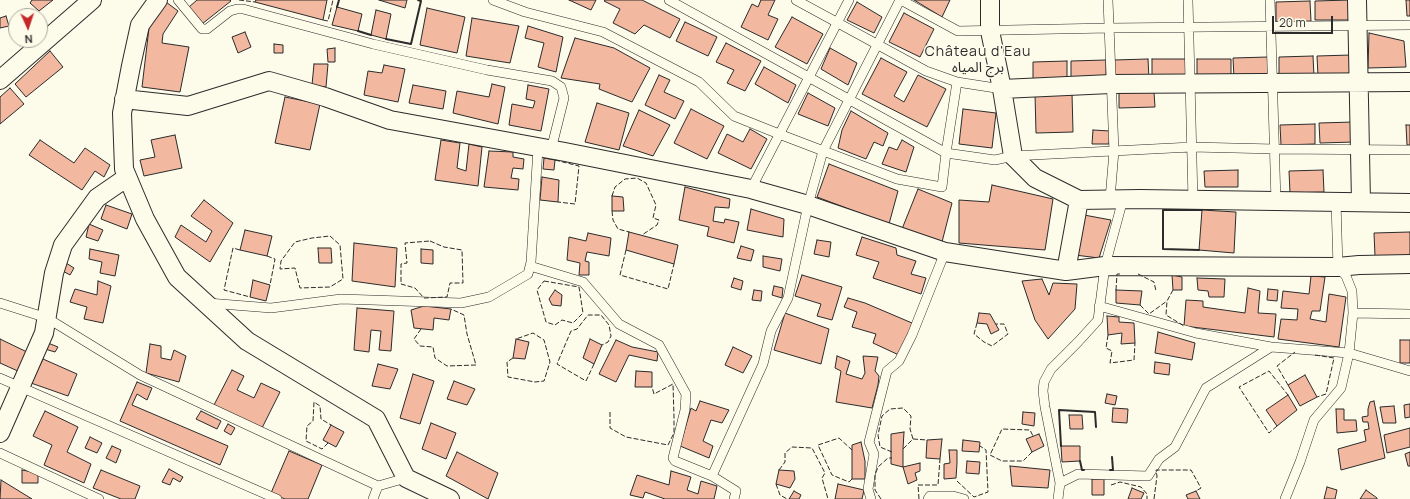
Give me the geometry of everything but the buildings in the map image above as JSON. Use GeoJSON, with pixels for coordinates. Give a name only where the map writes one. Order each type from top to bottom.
{"type":"FeatureCollection","features":[{"type":"Feature","properties":{"kind":"street"},"geometry":{"type":"LineString","coordinates":[[0,80],[92,0]]}},
{"type":"Feature","properties":{"kind":"street"},"geometry":{"type":"LineString","coordinates":[[158,0],[140,25],[124,99],[122,113],[124,169],[126,178],[146,219],[178,277],[247,341],[376,419],[406,478],[450,499]]}},
{"type":"Feature","properties":{"kind":"street"},"geometry":{"type":"LineString","coordinates":[[990,0],[990,31],[1002,89],[1013,156],[1035,178],[1079,200],[1117,199],[1410,203]]}},
{"type":"Feature","properties":{"kind":"street"},"geometry":{"type":"LineString","coordinates":[[1358,0],[1361,202]]}},
{"type":"Feature","properties":{"kind":"street"},"geometry":{"type":"LineString","coordinates":[[124,99],[188,106],[269,81],[325,97],[390,120],[751,189],[808,205],[945,252],[1066,271],[1105,266],[1338,267],[1410,264]]}},
{"type":"Feature","properties":{"kind":"street"},"geometry":{"type":"LineString","coordinates":[[1002,89],[1112,84],[1410,82]]}},
{"type":"Feature","properties":{"kind":"street"},"geometry":{"type":"LineString","coordinates":[[0,433],[44,333],[54,273],[63,245],[97,198],[126,178]]}},
{"type":"Feature","properties":{"kind":"street"},"geometry":{"type":"LineString","coordinates":[[1066,271],[1079,200]]}},
{"type":"Feature","properties":{"kind":"lane"},"geometry":{"type":"LineString","coordinates":[[178,0],[202,29],[207,29],[230,11],[244,9],[372,44],[487,70],[552,81],[561,87],[564,98],[545,149],[528,274],[489,297],[461,304],[341,299],[271,308],[205,302]]}},
{"type":"Feature","properties":{"kind":"lane"},"geometry":{"type":"LineString","coordinates":[[493,0],[525,12],[603,32],[699,82],[734,116],[897,179],[942,187],[956,82]]}},
{"type":"Feature","properties":{"kind":"lane"},"geometry":{"type":"LineString","coordinates":[[669,0],[946,153],[995,160],[1013,156],[1192,147],[1275,150],[1410,150]]}},
{"type":"Feature","properties":{"kind":"lane"},"geometry":{"type":"LineString","coordinates":[[796,0],[926,71],[956,82],[1002,89]]}},
{"type":"Feature","properties":{"kind":"lane"},"geometry":{"type":"LineString","coordinates":[[751,189],[849,0]]}},
{"type":"Feature","properties":{"kind":"lane"},"geometry":{"type":"LineString","coordinates":[[712,476],[763,364],[771,331],[788,298],[808,205],[823,151],[900,0],[958,31],[1410,25]]}},
{"type":"Feature","properties":{"kind":"lane"},"geometry":{"type":"LineString","coordinates":[[1058,499],[1060,483],[1045,407],[1043,391],[1044,382],[1051,369],[1098,320],[1105,266],[1117,199],[1108,0]]}},
{"type":"Feature","properties":{"kind":"lane"},"geometry":{"type":"LineString","coordinates":[[1188,0],[1193,200]]}},
{"type":"Feature","properties":{"kind":"lane"},"geometry":{"type":"LineString","coordinates":[[1270,0],[1276,202]]}},
{"type":"Feature","properties":{"kind":"lane"},"geometry":{"type":"LineString","coordinates":[[1285,499],[1300,462],[1314,420],[1341,388],[1350,354],[1353,313],[1352,291],[1346,276],[1338,267],[1336,202]]}},
{"type":"Feature","properties":{"kind":"lane"},"geometry":{"type":"LineString","coordinates":[[871,499],[868,489],[874,454],[869,442],[887,371],[899,361],[912,335],[945,252]]}},
{"type":"Feature","properties":{"kind":"lane"},"geometry":{"type":"LineString","coordinates":[[530,266],[583,282],[619,324],[659,345],[686,394],[685,410],[673,458],[675,461],[712,476],[736,491],[734,499]]}},
{"type":"Feature","properties":{"kind":"lane"},"geometry":{"type":"LineString","coordinates":[[0,303],[47,318],[140,376],[378,486],[406,478]]}},
{"type":"Feature","properties":{"kind":"lane"},"geometry":{"type":"LineString","coordinates":[[1099,306],[1196,333],[1271,347],[1350,354],[1410,371]]}},
{"type":"Feature","properties":{"kind":"lane"},"geometry":{"type":"LineString","coordinates":[[1353,313],[1410,314]]}},
{"type":"Feature","properties":{"kind":"lane"},"geometry":{"type":"LineString","coordinates":[[1060,483],[1078,474],[1148,476],[1159,459],[1175,447],[1206,388],[1271,347]]}},
{"type":"Feature","properties":{"kind":"lane"},"geometry":{"type":"LineString","coordinates":[[0,378],[277,499]]}},
{"type":"Feature","properties":{"kind":"lane"},"geometry":{"type":"LineString","coordinates":[[0,453],[99,499]]}},
{"type":"Feature","properties":{"kind":"lane"},"geometry":{"type":"LineString","coordinates":[[373,499],[378,486]]}},
{"type":"Feature","properties":{"kind":"lane"},"geometry":{"type":"LineString","coordinates":[[928,499],[930,496],[953,496],[964,499]]}},
{"type":"Feature","properties":{"kind":"fence"},"geometry":{"type":"LineString","coordinates":[[239,0],[255,2]]}},
{"type":"Feature","properties":{"kind":"fence"},"geometry":{"type":"LineString","coordinates":[[323,20],[328,21],[333,0]]}},
{"type":"Feature","properties":{"kind":"fence"},"geometry":{"type":"LineString","coordinates":[[555,160],[579,166],[575,204],[558,202]]}},
{"type":"Feature","properties":{"kind":"fence"},"geometry":{"type":"LineString","coordinates":[[612,196],[615,187],[625,179],[637,178],[646,183],[656,205],[653,218],[659,220],[657,225],[642,235]]}},
{"type":"Feature","properties":{"kind":"fence"},"geometry":{"type":"LineString","coordinates":[[612,211],[613,220],[618,229],[629,232]]}},
{"type":"Feature","properties":{"kind":"fence"},"geometry":{"type":"LineString","coordinates":[[330,236],[340,245],[343,279],[330,287],[300,288],[295,268],[280,269],[281,261],[295,242],[330,236]]}},
{"type":"Feature","properties":{"kind":"fence"},"geometry":{"type":"LineString","coordinates":[[430,241],[444,247],[462,250],[463,283],[450,283],[447,297],[424,298],[415,288],[401,284],[401,264],[407,263],[405,243],[430,241]]}},
{"type":"Feature","properties":{"kind":"fence"},"geometry":{"type":"LineString","coordinates":[[240,250],[233,248],[224,290],[250,297]]}},
{"type":"Feature","properties":{"kind":"fence"},"geometry":{"type":"LineString","coordinates":[[626,250],[620,275],[668,289],[674,264]]}},
{"type":"Feature","properties":{"kind":"fence"},"geometry":{"type":"LineString","coordinates":[[267,256],[275,259],[270,285]]}},
{"type":"Feature","properties":{"kind":"fence"},"geometry":{"type":"LineString","coordinates":[[1116,290],[1117,274],[1120,274]]}},
{"type":"Feature","properties":{"kind":"fence"},"geometry":{"type":"LineString","coordinates":[[1138,274],[1154,282],[1156,291]]}},
{"type":"Feature","properties":{"kind":"fence"},"geometry":{"type":"LineString","coordinates":[[544,281],[579,287],[583,313],[573,323],[562,320],[555,325],[546,322],[537,290],[544,281]]}},
{"type":"Feature","properties":{"kind":"fence"},"geometry":{"type":"LineString","coordinates":[[1173,290],[1167,301],[1166,315],[1184,326]]}},
{"type":"Feature","properties":{"kind":"fence"},"geometry":{"type":"LineString","coordinates":[[1140,305],[1149,314],[1167,301]]}},
{"type":"Feature","properties":{"kind":"fence"},"geometry":{"type":"LineString","coordinates":[[421,329],[414,339],[420,346],[433,347],[435,358],[447,366],[476,365],[467,334],[464,315],[451,309]]}},
{"type":"Feature","properties":{"kind":"fence"},"geometry":{"type":"LineString","coordinates":[[594,364],[586,381],[557,364],[571,331],[577,329],[588,315],[601,315],[609,325],[611,336],[608,342],[602,345]]}},
{"type":"Feature","properties":{"kind":"fence"},"geometry":{"type":"LineString","coordinates":[[977,323],[974,334],[992,346],[1008,334],[1004,324],[996,324]]}},
{"type":"Feature","properties":{"kind":"fence"},"geometry":{"type":"LineString","coordinates":[[513,358],[507,362],[508,377],[535,382],[544,381],[550,362],[544,340],[533,333],[516,339]]}},
{"type":"Feature","properties":{"kind":"fence"},"geometry":{"type":"LineString","coordinates":[[1108,335],[1106,348],[1112,351],[1110,363],[1134,360],[1135,343]]}},
{"type":"Feature","properties":{"kind":"fence"},"geometry":{"type":"LineString","coordinates":[[1288,385],[1277,366],[1295,352]]}},
{"type":"Feature","properties":{"kind":"fence"},"geometry":{"type":"LineString","coordinates":[[1315,355],[1334,358],[1326,394],[1317,397]]}},
{"type":"Feature","properties":{"kind":"fence"},"geometry":{"type":"LineString","coordinates":[[1277,426],[1269,433],[1239,387],[1269,371],[1288,395]]}},
{"type":"Feature","properties":{"kind":"fence"},"geometry":{"type":"LineString","coordinates":[[610,412],[610,428],[626,437],[668,445],[674,433],[673,384],[654,394],[652,387]]}},
{"type":"Feature","properties":{"kind":"fence"},"geometry":{"type":"LineString","coordinates":[[328,443],[322,449],[306,441],[307,426],[313,421],[314,402],[320,406],[321,419],[331,425]]}},
{"type":"Feature","properties":{"kind":"fence"},"geometry":{"type":"LineString","coordinates":[[892,452],[880,447],[878,435],[882,416],[890,409],[903,408],[911,416],[910,429],[913,439],[903,449]]}},
{"type":"Feature","properties":{"kind":"fence"},"geometry":{"type":"LineString","coordinates":[[1032,452],[1023,461],[1002,461],[990,455],[1002,429],[1030,430],[1033,436]]}},
{"type":"Feature","properties":{"kind":"fence"},"geometry":{"type":"LineString","coordinates":[[852,450],[839,438],[818,445],[832,475],[849,482],[852,479]]}},
{"type":"Feature","properties":{"kind":"fence"},"geometry":{"type":"LineString","coordinates":[[913,439],[927,440]]}},
{"type":"Feature","properties":{"kind":"fence"},"geometry":{"type":"LineString","coordinates":[[957,481],[974,497],[988,492],[986,450],[980,446]]}},
{"type":"Feature","properties":{"kind":"fence"},"geometry":{"type":"LineString","coordinates":[[779,470],[785,462],[785,453],[792,447],[812,448],[825,473],[822,478],[828,499]]}},
{"type":"Feature","properties":{"kind":"fence"},"geometry":{"type":"LineString","coordinates":[[881,499],[875,490],[875,475],[878,467],[888,458],[892,458]]}},
{"type":"Feature","properties":{"kind":"fence"},"geometry":{"type":"LineString","coordinates":[[919,499],[918,485],[938,485],[940,459]]}},
{"type":"Feature","properties":{"kind":"fence"},"geometry":{"type":"LineString","coordinates":[[1154,499],[1157,476],[1156,470],[1191,470],[1201,488],[1196,491]]}},
{"type":"Feature","properties":{"kind":"fence"},"geometry":{"type":"LineString","coordinates":[[1111,485],[1120,482],[1141,487],[1147,494],[1147,499]]}},
{"type":"Feature","properties":{"kind":"fence"},"geometry":{"type":"LineString","coordinates":[[776,484],[780,495],[787,499]]}},
{"type":"Feature","properties":{"kind":"wall"},"geometry":{"type":"LineString","coordinates":[[337,7],[339,0]]}},
{"type":"Feature","properties":{"kind":"wall"},"geometry":{"type":"LineString","coordinates":[[386,39],[411,44],[421,1],[418,0]]}},
{"type":"Feature","properties":{"kind":"wall"},"geometry":{"type":"LineString","coordinates":[[358,31],[371,35]]}},
{"type":"Feature","properties":{"kind":"wall"},"geometry":{"type":"LineString","coordinates":[[1199,250],[1163,249],[1163,210],[1202,210]]}},
{"type":"Feature","properties":{"kind":"wall"},"geometry":{"type":"LineString","coordinates":[[1061,446],[1059,410],[1095,412],[1096,427]]}},
{"type":"Feature","properties":{"kind":"wall"},"geometry":{"type":"LineString","coordinates":[[1110,470],[1113,470],[1112,457]]}},
{"type":"Feature","properties":{"kind":"wall"},"geometry":{"type":"LineString","coordinates":[[1080,461],[1082,470],[1084,470]]}},
{"type":"Feature","properties":{"kind":"district","name":"Château d'Eau برج المياه"},"geometry":{"type":"Point","coordinates":[978,60]}}]}
